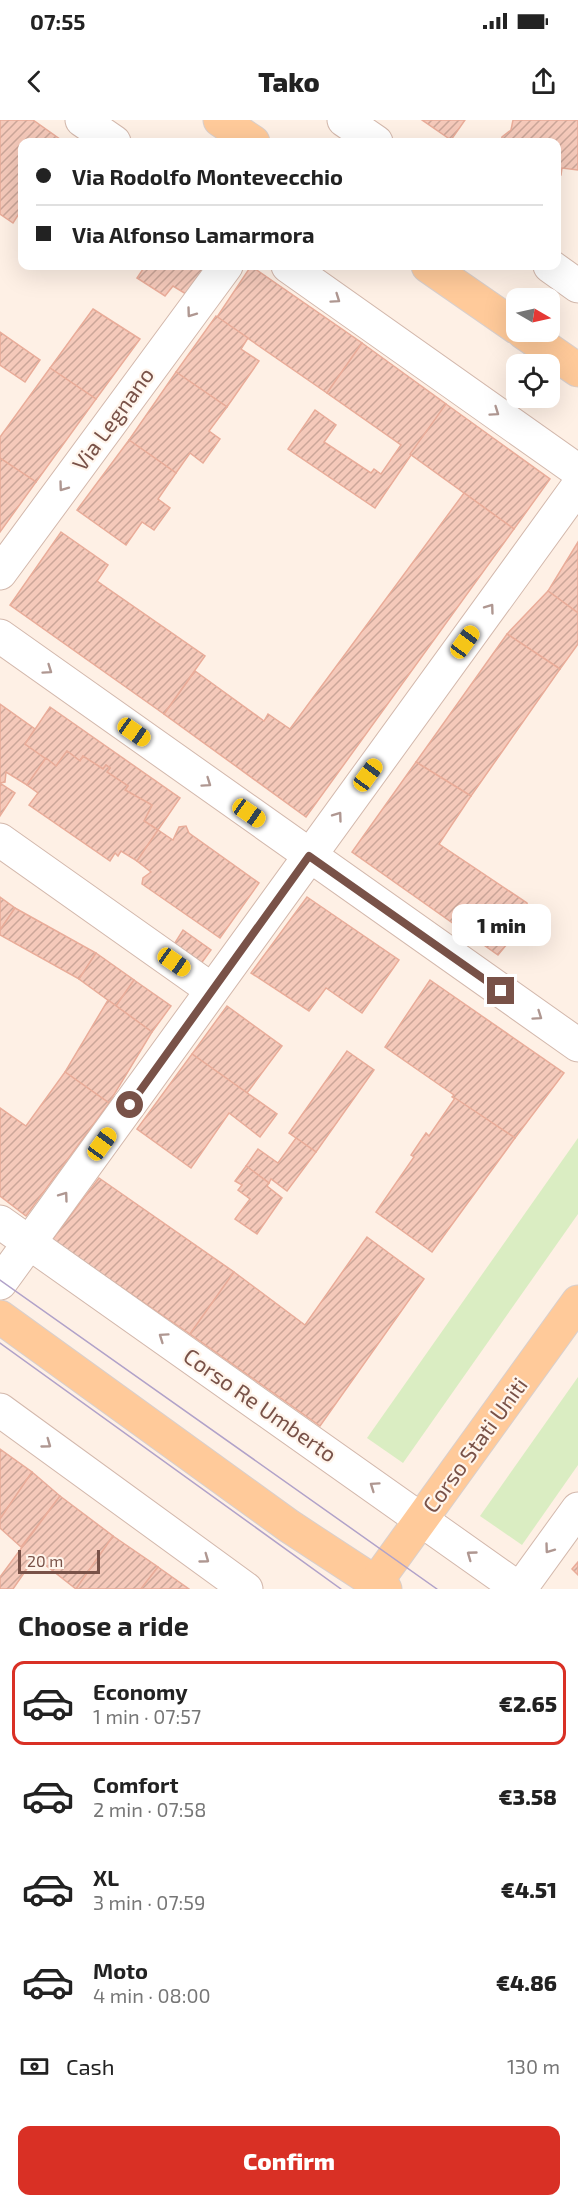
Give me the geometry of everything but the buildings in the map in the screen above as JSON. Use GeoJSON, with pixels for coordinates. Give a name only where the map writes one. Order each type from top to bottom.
{"type":"FeatureCollection","features":[{"type":"Feature","properties":{"kind":"main road"},"geometry":{"type":"LineString","coordinates":[[220,120],[246,138]]}},
{"type":"Feature","properties":{"kind":"main road"},"geometry":{"type":"LineString","coordinates":[[435,270],[506,320]]}},
{"type":"Feature","properties":{"kind":"main road"},"geometry":{"type":"LineString","coordinates":[[537,342],[578,370]]}},
{"type":"Feature","properties":{"kind":"main road","name":"Corso Stati Uniti"},"geometry":{"type":"LineString","coordinates":[[378,1587],[422,1520],[578,1302]]}},
{"type":"Feature","properties":{"kind":"main road"},"geometry":{"type":"LineString","coordinates":[[0,1317],[289,1526],[378,1587]]}},
{"type":"Feature","properties":{"kind":"street"},"geometry":{"type":"LineString","coordinates":[[82,120],[108,138]]}},
{"type":"Feature","properties":{"kind":"street"},"geometry":{"type":"LineString","coordinates":[[344,120],[369,138]]}},
{"type":"Feature","properties":{"kind":"street","name":"Via Legnano"},"geometry":{"type":"LineString","coordinates":[[0,573],[223,270]]}},
{"type":"Feature","properties":{"kind":"street"},"geometry":{"type":"LineString","coordinates":[[294,270],[578,471]]}},
{"type":"Feature","properties":{"kind":"street"},"geometry":{"type":"LineString","coordinates":[[556,270],[578,286]]}},
{"type":"Feature","properties":{"kind":"street"},"geometry":{"type":"LineString","coordinates":[[0,1283],[578,486]]}},
{"type":"Feature","properties":{"kind":"street"},"geometry":{"type":"LineString","coordinates":[[0,636],[578,1045]]}},
{"type":"Feature","properties":{"kind":"street"},"geometry":{"type":"LineString","coordinates":[[0,840],[213,990]]}},
{"type":"Feature","properties":{"kind":"street","name":"Corso Re Umberto"},"geometry":{"type":"LineString","coordinates":[[0,1222],[520,1589]]}},
{"type":"Feature","properties":{"kind":"street"},"geometry":{"type":"LineString","coordinates":[[0,1410],[246,1589]]}},
{"type":"Feature","properties":{"kind":"street"},"geometry":{"type":"LineString","coordinates":[[520,1589],[578,1509]]}},
{"type":"Feature","properties":{"kind":"green space"},"geometry":{"type":"Polygon","coordinates":[[[578,1138],[578,1214],[403,1463],[367,1438],[578,1138]]]}},
{"type":"Feature","properties":{"kind":"green space"},"geometry":{"type":"Polygon","coordinates":[[[578,1377],[578,1465],[522,1545],[480,1516],[578,1377]]]}},
{"type":"Feature","properties":{"kind":"tram line"},"geometry":{"type":"LineString","coordinates":[[0,1280],[437,1589]]}},
{"type":"Feature","properties":{"kind":"tram line"},"geometry":{"type":"LineString","coordinates":[[0,1343],[341,1589]]}},
{"type":"Feature","properties":{"kind":"route"},"geometry":{"type":"LineString","coordinates":[[130,1105],[309,856],[501,991]]}}]}
